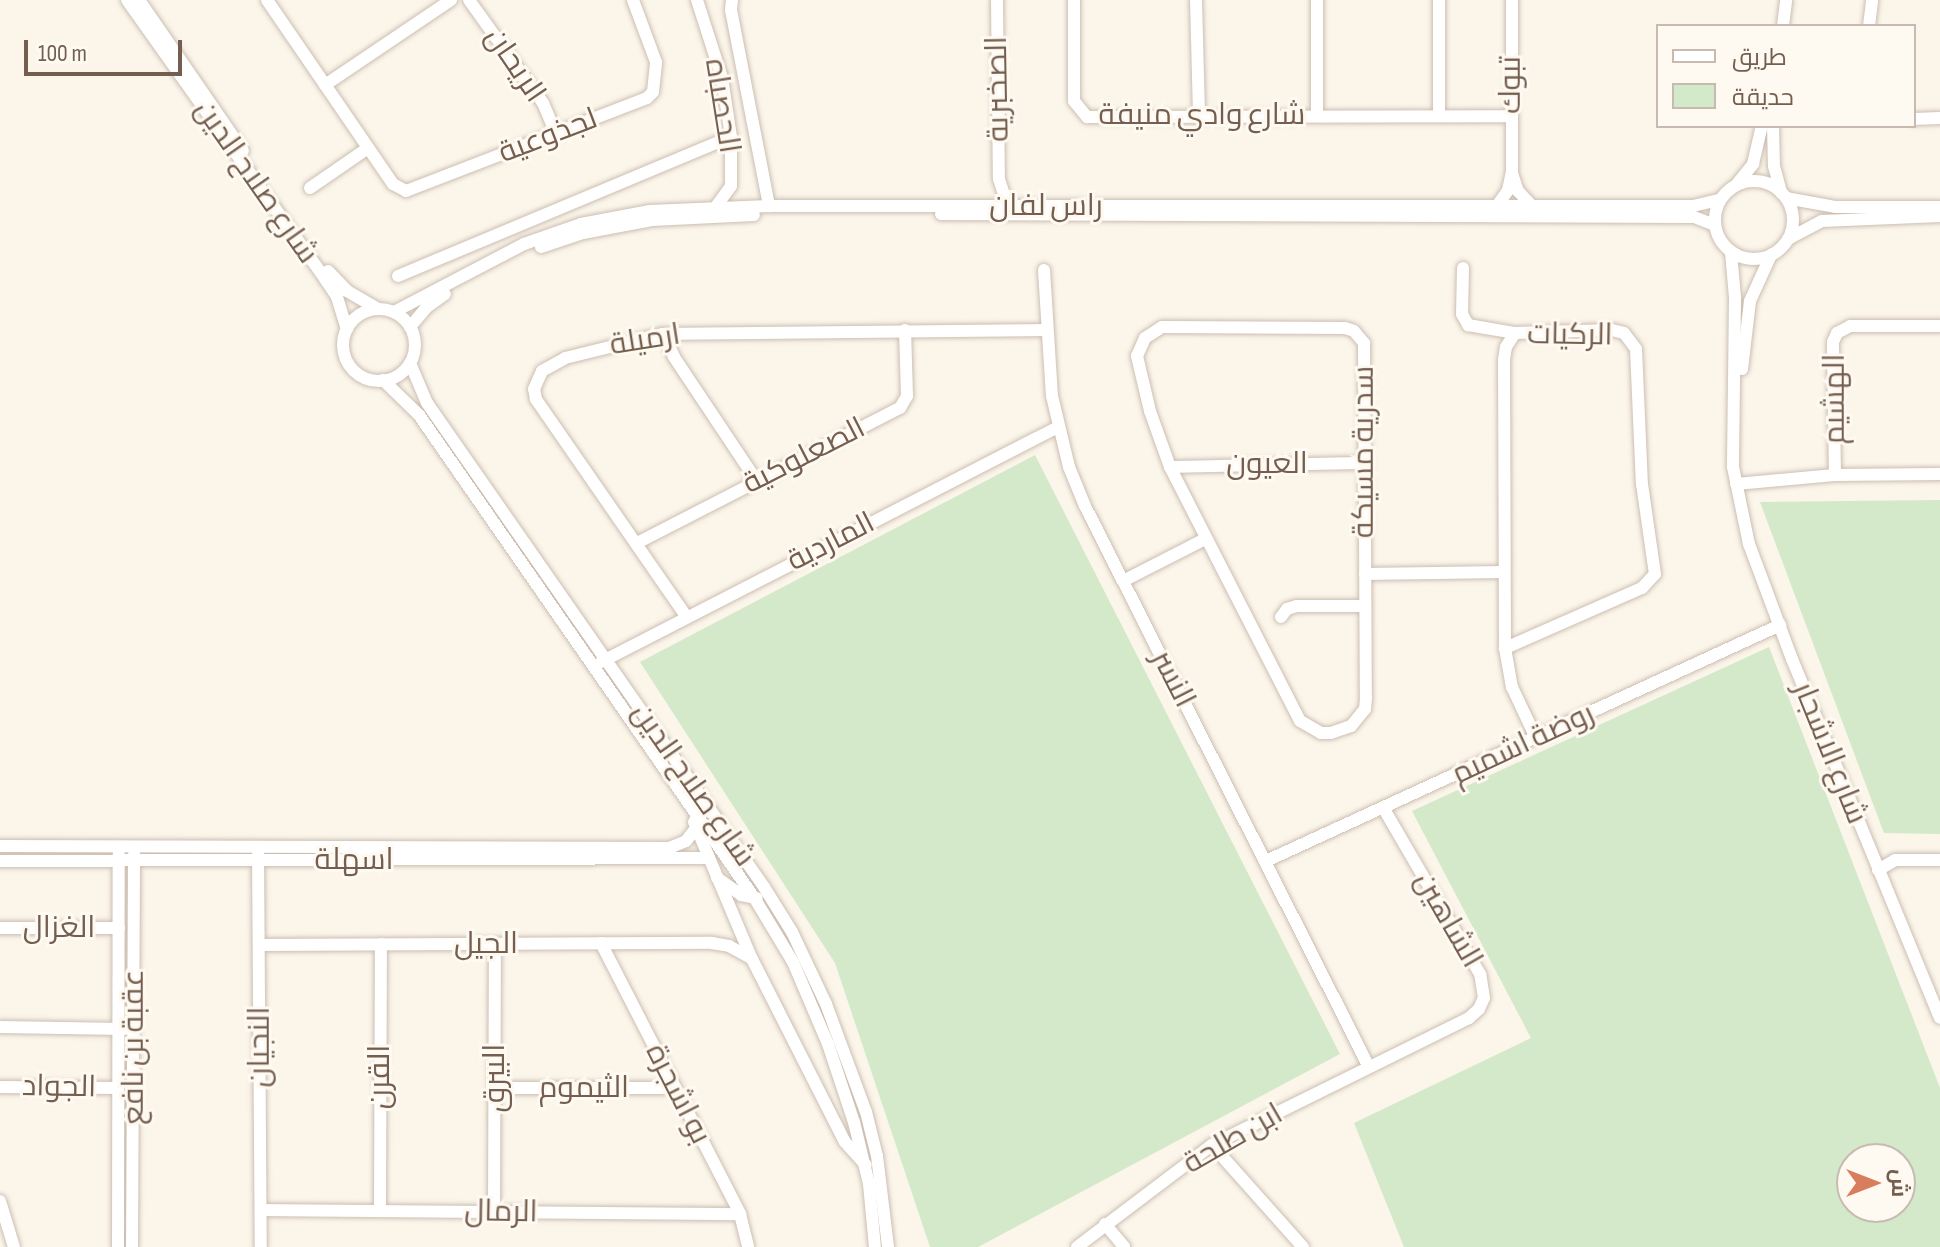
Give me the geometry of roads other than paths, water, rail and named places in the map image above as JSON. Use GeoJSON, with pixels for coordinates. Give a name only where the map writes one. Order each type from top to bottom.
{"type":"FeatureCollection","features":[{"type":"Feature","properties":{"kind":"street","name":"شارع صلاح الدين"},"geometry":{"type":"LineString","coordinates":[[127,0],[325,279],[337,297],[347,329]]}},
{"type":"Feature","properties":{"kind":"street","name":"شارع صلاح الدين"},"geometry":{"type":"LineString","coordinates":[[139,0],[331,275],[355,298],[378,309]]}},
{"type":"Feature","properties":{"kind":"street","name":"لجذوعية"},"geometry":{"type":"LineString","coordinates":[[267,0],[393,184],[406,191],[653,92],[656,62],[633,0]]}},
{"type":"Feature","properties":{"kind":"street"},"geometry":{"type":"LineString","coordinates":[[325,85],[451,0]]}},
{"type":"Feature","properties":{"kind":"street","name":"الريحان"},"geometry":{"type":"LineString","coordinates":[[469,0],[543,103],[556,133]]}},
{"type":"Feature","properties":{"kind":"street","name":"الحصباه"},"geometry":{"type":"LineString","coordinates":[[697,0],[722,78],[731,137],[732,181],[720,204]]}},
{"type":"Feature","properties":{"kind":"street"},"geometry":{"type":"LineString","coordinates":[[732,0],[768,202]]}},
{"type":"Feature","properties":{"kind":"street","name":"الصخبرية"},"geometry":{"type":"LineString","coordinates":[[997,0],[999,179],[1008,206]]}},
{"type":"Feature","properties":{"kind":"street","name":"شارع وادي منيفة"},"geometry":{"type":"LineString","coordinates":[[1074,0],[1074,101],[1079,111],[1097,118],[1511,116]]}},
{"type":"Feature","properties":{"kind":"street"},"geometry":{"type":"LineString","coordinates":[[1196,0],[1199,117]]}},
{"type":"Feature","properties":{"kind":"street"},"geometry":{"type":"LineString","coordinates":[[1317,0],[1317,116]]}},
{"type":"Feature","properties":{"kind":"street"},"geometry":{"type":"LineString","coordinates":[[1439,0],[1439,116]]}},
{"type":"Feature","properties":{"kind":"street","name":"تبوك"},"geometry":{"type":"LineString","coordinates":[[1497,206],[1508,190],[1512,171],[1512,0]]}},
{"type":"Feature","properties":{"kind":"street"},"geometry":{"type":"LineString","coordinates":[[1783,24],[1786,0]]}},
{"type":"Feature","properties":{"kind":"street"},"geometry":{"type":"LineString","coordinates":[[1869,24],[1872,0]]}},
{"type":"Feature","properties":{"kind":"street"},"geometry":{"type":"LineString","coordinates":[[1916,119],[1940,118]]}},
{"type":"Feature","properties":{"kind":"street"},"geometry":{"type":"LineString","coordinates":[[1762,128],[1753,164],[1720,200],[1715,225],[1722,243],[1731,252],[1746,259],[1771,255],[1788,239],[1822,221],[1940,216]]}},
{"type":"Feature","properties":{"kind":"street"},"geometry":{"type":"LineString","coordinates":[[1773,128],[1774,166],[1793,223],[1788,239]]}},
{"type":"Feature","properties":{"kind":"street"},"geometry":{"type":"LineString","coordinates":[[398,276],[731,137]]}},
{"type":"Feature","properties":{"kind":"street"},"geometry":{"type":"LineString","coordinates":[[310,188],[368,148]]}},
{"type":"Feature","properties":{"kind":"street","name":"تبوك"},"geometry":{"type":"LineString","coordinates":[[1512,171],[1518,191],[1533,207]]}},
{"type":"Feature","properties":{"kind":"street","name":"الصخبرية"},"geometry":{"type":"LineString","coordinates":[[990,206],[999,179]]}},
{"type":"Feature","properties":{"kind":"street"},"geometry":{"type":"LineString","coordinates":[[1737,185],[1760,182],[1784,195],[1836,207],[1940,207]]}},
{"type":"Feature","properties":{"kind":"street","name":"راس لفان"},"geometry":{"type":"LineString","coordinates":[[394,312],[513,250],[567,229],[638,212],[720,204],[1533,207],[1693,206],[1720,200]]}},
{"type":"Feature","properties":{"kind":"street","name":"راس لفان"},"geometry":{"type":"LineString","coordinates":[[410,327],[436,300],[526,252],[617,225],[679,217],[857,214],[1694,217],[1715,225]]}},
{"type":"Feature","properties":{"kind":"street","name":"شارع الاشجار"},"geometry":{"type":"LineString","coordinates":[[1731,252],[1735,298],[1732,459],[1749,544],[1940,1018]]}},
{"type":"Feature","properties":{"kind":"street","name":"شارع الاشجار"},"geometry":{"type":"LineString","coordinates":[[1736,484],[1749,311],[1755,287],[1771,255]]}},
{"type":"Feature","properties":{"kind":"street"},"geometry":{"type":"LineString","coordinates":[[1463,268],[1464,321],[1515,333]]}},
{"type":"Feature","properties":{"kind":"street","name":"النسر"},"geometry":{"type":"LineString","coordinates":[[1044,270],[1045,330],[1058,427],[1085,506],[1369,1067]]}},
{"type":"Feature","properties":{"kind":"street"},"geometry":{"type":"LineString","coordinates":[[378,309],[394,312],[410,327],[415,349],[410,363],[399,375],[383,380],[366,378],[352,368],[344,350],[347,329],[360,315],[378,309]]}},
{"type":"Feature","properties":{"kind":"street","name":"الهشيم"},"geometry":{"type":"LineString","coordinates":[[1835,475],[1833,342],[1837,333],[1850,326],[1940,326]]}},
{"type":"Feature","properties":{"kind":"street","name":"سدرية مسيكة"},"geometry":{"type":"LineString","coordinates":[[1162,327],[1354,331],[1364,343],[1364,463],[1365,709],[1351,726],[1331,733],[1311,730],[1300,721],[1170,467],[1150,411],[1137,356],[1145,338],[1162,327]]}},
{"type":"Feature","properties":{"kind":"street","name":"الصعلوكية"},"geometry":{"type":"LineString","coordinates":[[637,543],[900,408],[907,396],[905,330]]}},
{"type":"Feature","properties":{"kind":"street","name":"ارميلة"},"geometry":{"type":"LineString","coordinates":[[686,616],[536,399],[534,389],[542,371],[565,358],[663,334],[1045,330]]}},
{"type":"Feature","properties":{"kind":"street","name":"الركيات"},"geometry":{"type":"LineString","coordinates":[[1505,648],[1642,588],[1655,574],[1642,484],[1636,349],[1631,339],[1612,330],[1515,333],[1506,347],[1505,648],[1512,687],[1536,738]]}},
{"type":"Feature","properties":{"kind":"street"},"geometry":{"type":"LineString","coordinates":[[663,334],[674,357],[756,480]]}},
{"type":"Feature","properties":{"kind":"street","name":"شارع صلاح الدين"},"geometry":{"type":"LineString","coordinates":[[410,363],[427,403],[764,887],[792,932],[831,1017],[866,1112],[875,1247]]}},
{"type":"Feature","properties":{"kind":"street","name":"شارع صلاح الدين"},"geometry":{"type":"LineString","coordinates":[[383,380],[419,415],[755,899],[798,972],[871,1163],[888,1247]]}},
{"type":"Feature","properties":{"kind":"street","name":"الماردية"},"geometry":{"type":"LineString","coordinates":[[594,667],[686,616],[1058,427]]}},
{"type":"Feature","properties":{"kind":"street","name":"العيون"},"geometry":{"type":"LineString","coordinates":[[1170,467],[1364,463]]}},
{"type":"Feature","properties":{"kind":"street"},"geometry":{"type":"LineString","coordinates":[[1736,484],[1835,475],[1940,474]]}},
{"type":"Feature","properties":{"kind":"street"},"geometry":{"type":"LineString","coordinates":[[1123,581],[1205,539]]}},
{"type":"Feature","properties":{"kind":"street","name":"سدرية مسيكة"},"geometry":{"type":"LineString","coordinates":[[1365,574],[1504,572]]}},
{"type":"Feature","properties":{"kind":"street"},"geometry":{"type":"LineString","coordinates":[[1281,617],[1287,609],[1297,606],[1365,606]]}},
{"type":"Feature","properties":{"kind":"street","name":"روضة اشميم"},"geometry":{"type":"LineString","coordinates":[[1266,861],[1780,625]]}},
{"type":"Feature","properties":{"kind":"street","name":"شارع صلاح الدين"},"geometry":{"type":"LineString","coordinates":[[689,804],[715,876],[752,959],[845,1142],[871,1163]]}},
{"type":"Feature","properties":{"kind":"street","name":"الشاهين"},"geometry":{"type":"LineString","coordinates":[[1369,1067],[1469,1018],[1484,998],[1480,974],[1384,809]]}},
{"type":"Feature","properties":{"kind":"street","name":"اسهلة"},"geometry":{"type":"LineString","coordinates":[[258,854],[669,848],[686,841],[696,828]]}},
{"type":"Feature","properties":{"kind":"street","name":"اسهلة"},"geometry":{"type":"LineString","coordinates":[[0,846],[119,853],[709,858]]}},
{"type":"Feature","properties":{"kind":"street","name":"اسهلة"},"geometry":{"type":"LineString","coordinates":[[0,861],[119,853]]}},
{"type":"Feature","properties":{"kind":"street","name":"عقبة بن نافع"},"geometry":{"type":"LineString","coordinates":[[118,1247],[119,853]]}},
{"type":"Feature","properties":{"kind":"street","name":"عقبة بن نافع"},"geometry":{"type":"LineString","coordinates":[[132,1247],[134,853]]}},
{"type":"Feature","properties":{"kind":"street","name":"النجيان"},"geometry":{"type":"LineString","coordinates":[[258,854],[261,1247]]}},
{"type":"Feature","properties":{"kind":"street"},"geometry":{"type":"LineString","coordinates":[[1878,870],[1895,860],[1940,860]]}},
{"type":"Feature","properties":{"kind":"street"},"geometry":{"type":"LineString","coordinates":[[715,876],[741,895],[755,899],[762,896],[764,887]]}},
{"type":"Feature","properties":{"kind":"street"},"geometry":{"type":"LineString","coordinates":[[712,943],[725,933],[732,917]]}},
{"type":"Feature","properties":{"kind":"street","name":"الغزال"},"geometry":{"type":"LineString","coordinates":[[0,928],[119,928]]}},
{"type":"Feature","properties":{"kind":"street","name":"بو اشجرة"},"geometry":{"type":"LineString","coordinates":[[601,943],[740,1214],[748,1247]]}},
{"type":"Feature","properties":{"kind":"street","name":"الجيل"},"geometry":{"type":"LineString","coordinates":[[259,945],[712,943],[729,946],[752,959]]}},
{"type":"Feature","properties":{"kind":"street","name":"القرن"},"geometry":{"type":"LineString","coordinates":[[380,1211],[381,944]]}},
{"type":"Feature","properties":{"kind":"street","name":"البيرق"},"geometry":{"type":"LineString","coordinates":[[494,1212],[495,944]]}},
{"type":"Feature","properties":{"kind":"street"},"geometry":{"type":"LineString","coordinates":[[0,1027],[134,1029]]}},
{"type":"Feature","properties":{"kind":"street","name":"ابن طلحة"},"geometry":{"type":"LineString","coordinates":[[1077,1247],[1212,1145],[1369,1067]]}},
{"type":"Feature","properties":{"kind":"street","name":"الثيموم"},"geometry":{"type":"LineString","coordinates":[[495,1088],[663,1088],[673,1084]]}},
{"type":"Feature","properties":{"kind":"street","name":"الجواد"},"geometry":{"type":"LineString","coordinates":[[0,1087],[118,1088]]}},
{"type":"Feature","properties":{"kind":"street"},"geometry":{"type":"LineString","coordinates":[[1212,1145],[1303,1247]]}},
{"type":"Feature","properties":{"kind":"street"},"geometry":{"type":"LineString","coordinates":[[0,1201],[14,1247]]}},
{"type":"Feature","properties":{"kind":"street","name":"الرمال"},"geometry":{"type":"LineString","coordinates":[[261,1210],[740,1214]]}},
{"type":"Feature","properties":{"kind":"street"},"geometry":{"type":"LineString","coordinates":[[1105,1224],[1124,1247]]}}]}
